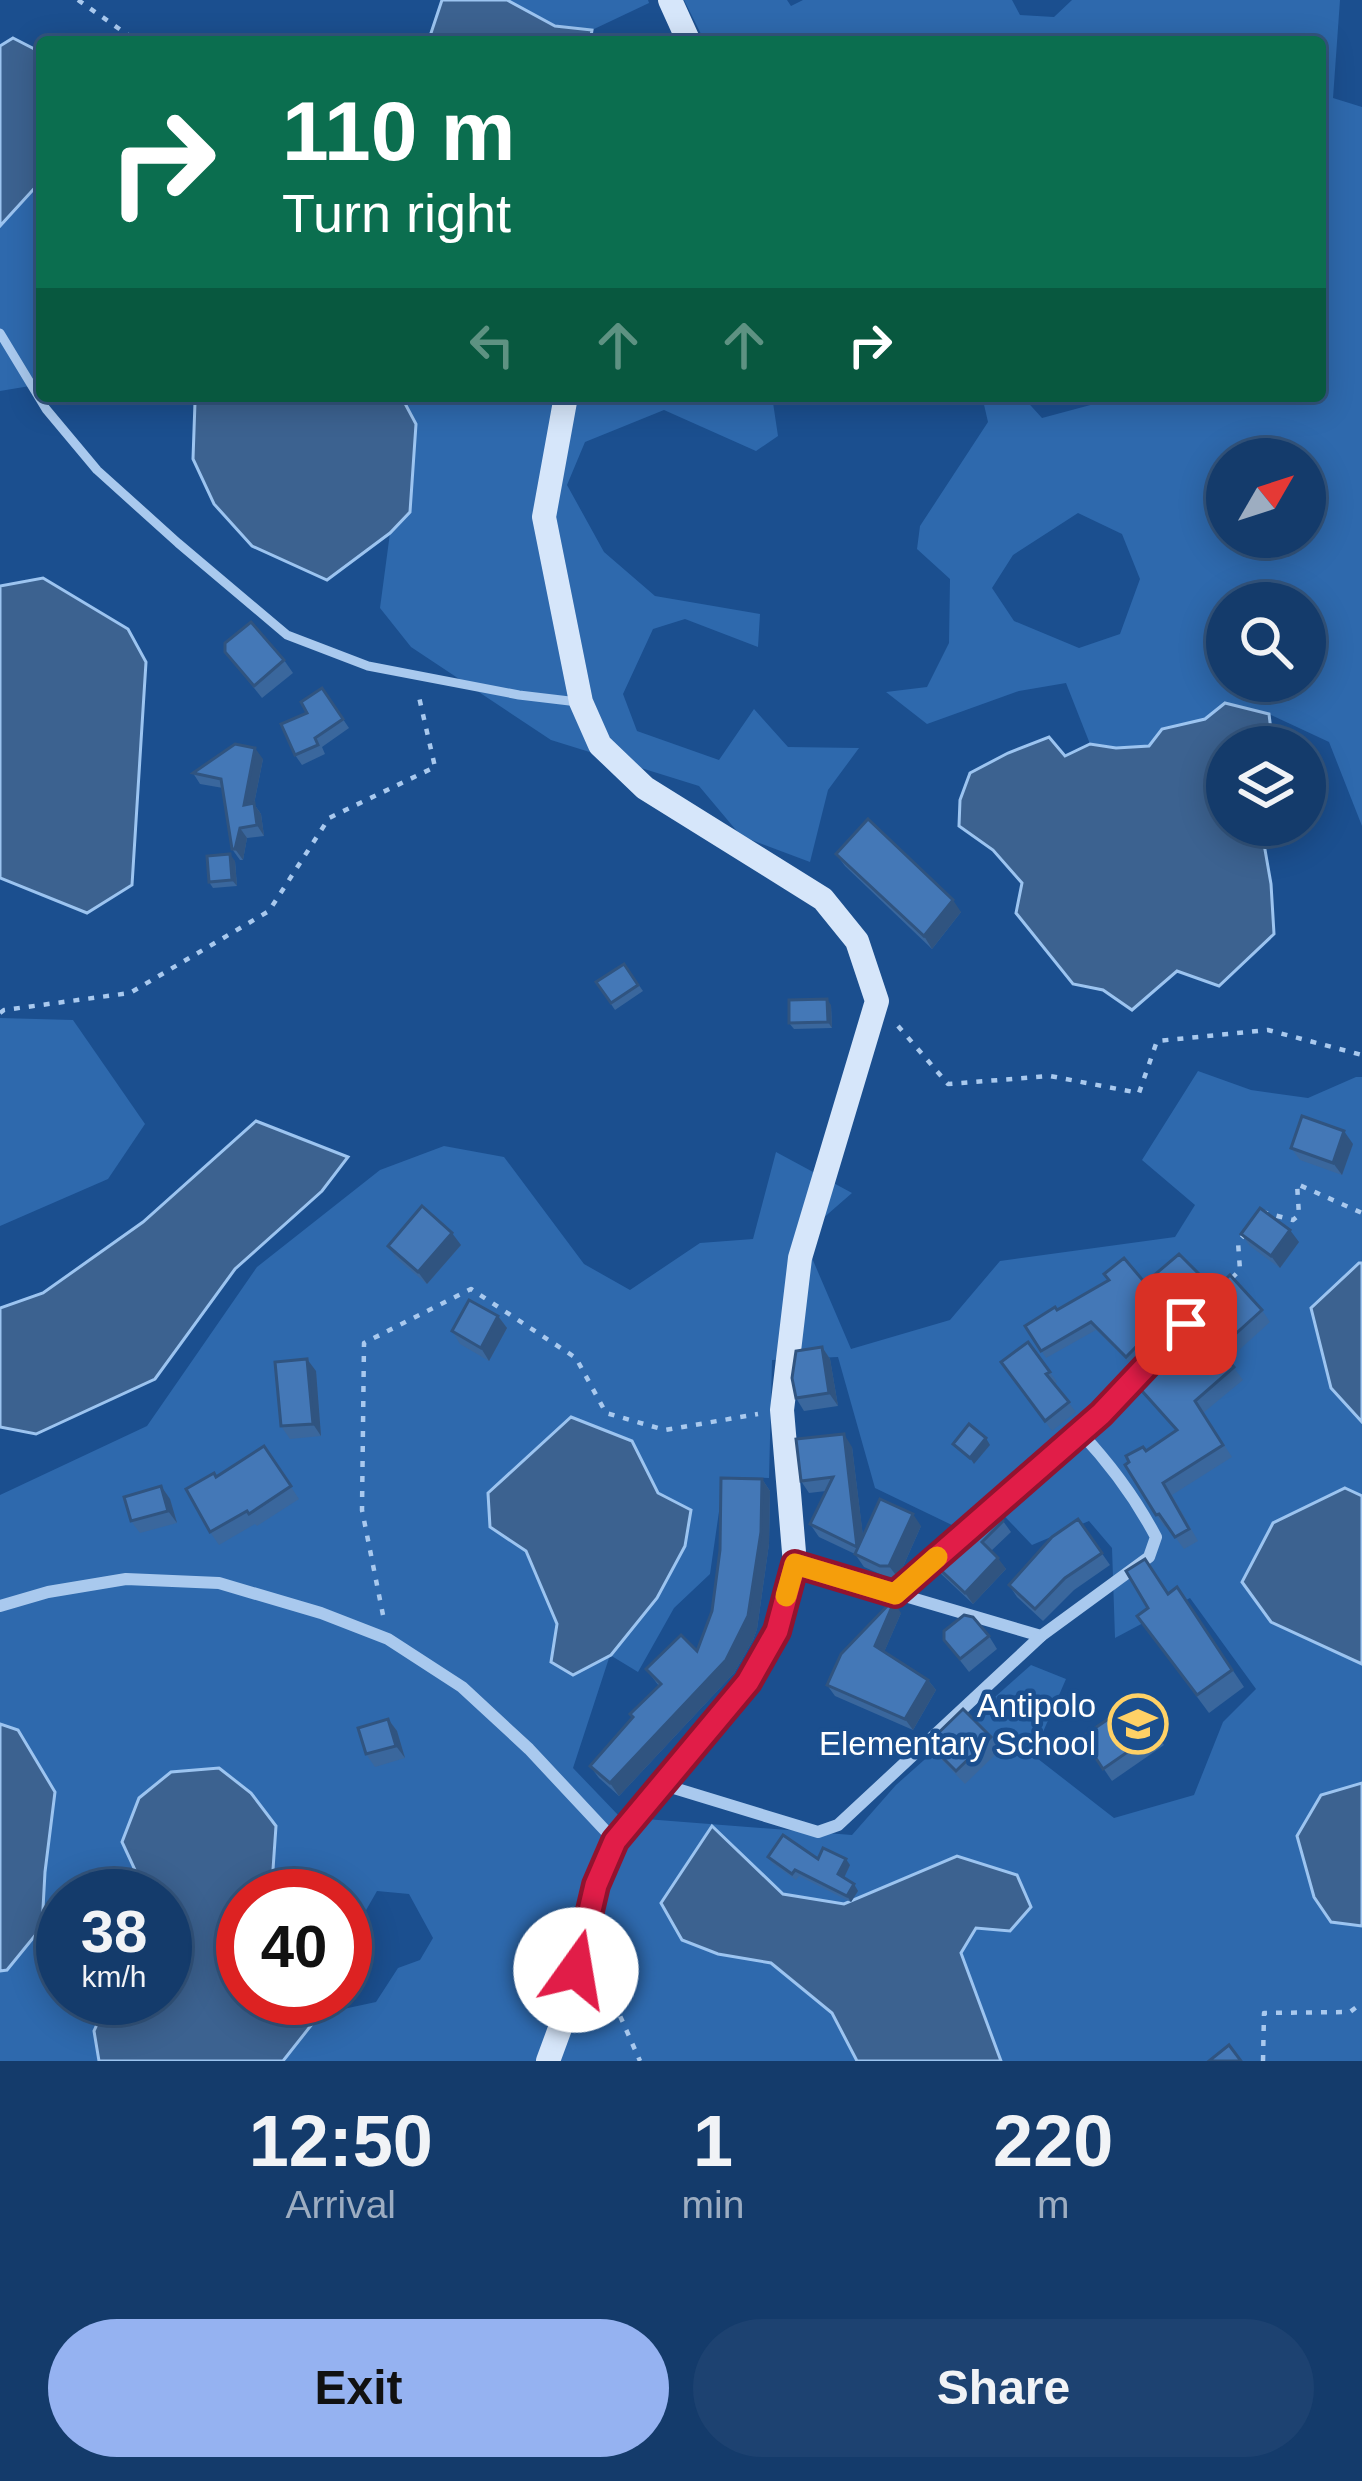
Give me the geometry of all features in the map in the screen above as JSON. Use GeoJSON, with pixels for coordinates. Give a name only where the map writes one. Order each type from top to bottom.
{"type":"FeatureCollection","features":[{"type":"Feature","properties":{"kind":"street"},"geometry":{"type":"LineString","coordinates":[[670,0],[686,36]]}},
{"type":"Feature","properties":{"kind":"street"},"geometry":{"type":"LineString","coordinates":[[548,2061],[566,2012],[596,1885],[615,1841],[748,1682],[777,1631],[795,1564],[782,1410],[800,1258],[877,1001],[857,941],[823,899],[645,788],[600,745],[580,702],[544,517],[565,402]]}},
{"type":"Feature","properties":{"kind":"street"},"geometry":{"type":"LineString","coordinates":[[895,1594],[1081,1433],[1166,1346]]}},
{"type":"Feature","properties":{"kind":"street"},"geometry":{"type":"LineString","coordinates":[[663,1784],[818,1832],[838,1826],[1041,1636],[1149,1557],[1156,1537],[1142,1510],[1081,1433]]}},
{"type":"Feature","properties":{"kind":"street"},"geometry":{"type":"LineString","coordinates":[[795,1564],[1041,1636]]}},
{"type":"Feature","properties":{"kind":"street"},"geometry":{"type":"LineString","coordinates":[[0,1606],[48,1592],[126,1580],[220,1583],[321,1612],[388,1639],[462,1687],[529,1749],[615,1841]]}},
{"type":"Feature","properties":{"kind":"lane"},"geometry":{"type":"LineString","coordinates":[[0,333],[36,393]]}},
{"type":"Feature","properties":{"kind":"lane"},"geometry":{"type":"LineString","coordinates":[[41,402],[98,470],[287,635],[368,667],[580,702]]}},
{"type":"Feature","properties":{"kind":"path"},"geometry":{"type":"LineString","coordinates":[[78,0],[129,36]]}},
{"type":"Feature","properties":{"kind":"path"},"geometry":{"type":"LineString","coordinates":[[0,1012],[130,993],[269,911],[329,818],[435,767],[414,674]]}},
{"type":"Feature","properties":{"kind":"path"},"geometry":{"type":"LineString","coordinates":[[877,1001],[948,1084],[1050,1076],[1139,1094],[1157,1041],[1268,1030],[1362,1055]]}},
{"type":"Feature","properties":{"kind":"path"},"geometry":{"type":"LineString","coordinates":[[1262,1212],[1293,1220],[1299,1215],[1297,1184],[1362,1213]]}},
{"type":"Feature","properties":{"kind":"path"},"geometry":{"type":"LineString","coordinates":[[1227,1282],[1240,1270],[1238,1242],[1250,1227]]}},
{"type":"Feature","properties":{"kind":"path"},"geometry":{"type":"LineString","coordinates":[[388,1639],[362,1510],[364,1343],[471,1289],[576,1358],[606,1413],[664,1430],[782,1410]]}},
{"type":"Feature","properties":{"kind":"path"},"geometry":{"type":"LineString","coordinates":[[1263,2061],[1264,2013],[1351,2012],[1362,2003]]}},
{"type":"Feature","properties":{"kind":"path"},"geometry":{"type":"LineString","coordinates":[[566,2012],[617,2009],[640,2061]]}},
{"type":"Feature","properties":{"kind":"shaded area"},"geometry":{"type":"Polygon","coordinates":[[[442,0],[507,0],[555,26],[592,30],[591,36],[430,36],[442,0]]]}},
{"type":"Feature","properties":{"kind":"shaded area"},"geometry":{"type":"Polygon","coordinates":[[[507,0],[649,3],[592,30],[555,26],[507,0]]]}},
{"type":"Feature","properties":{"kind":"shaded area"},"geometry":{"type":"Polygon","coordinates":[[[684,0],[787,0],[791,6],[803,0],[1012,0],[1020,15],[1054,17],[1072,0],[1340,0],[1333,98],[1362,107],[1362,826],[1326,741],[1326,726],[1295,726],[1225,703],[1206,719],[1162,729],[1149,746],[1116,748],[1090,744],[1066,683],[1019,691],[927,724],[886,692],[927,687],[949,643],[950,579],[917,549],[920,526],[988,422],[983,402],[1027,402],[1042,418],[1102,402],[1326,402],[1326,36],[702,36],[684,0]],[[1078,513],[1013,555],[992,588],[1014,621],[1079,648],[1120,634],[1140,579],[1122,534],[1078,513]]]}},
{"type":"Feature","properties":{"kind":"shaded area"},"geometry":{"type":"Polygon","coordinates":[[[13,38],[36,50],[36,187],[0,226],[0,46],[13,38]]]}},
{"type":"Feature","properties":{"kind":"shaded area"},"geometry":{"type":"Polygon","coordinates":[[[36,187],[36,385],[0,391],[0,226],[36,187]]]}},
{"type":"Feature","properties":{"kind":"shaded area"},"geometry":{"type":"Polygon","coordinates":[[[195,402],[404,402],[416,424],[410,512],[327,580],[252,546],[214,504],[193,459],[195,402]]]}},
{"type":"Feature","properties":{"kind":"shaded area"},"geometry":{"type":"Polygon","coordinates":[[[404,402],[773,402],[778,436],[756,451],[664,410],[585,442],[567,485],[604,552],[655,596],[760,614],[758,647],[685,619],[653,629],[623,694],[637,731],[719,760],[754,709],[788,747],[859,748],[828,790],[810,862],[741,836],[699,786],[551,740],[411,647],[380,608],[390,533],[410,512],[415,424],[404,402]]]}},
{"type":"Feature","properties":{"kind":"shaded area"},"geometry":{"type":"Polygon","coordinates":[[[43,578],[128,629],[146,662],[132,885],[87,913],[0,878],[0,586],[43,578]]]}},
{"type":"Feature","properties":{"kind":"shaded area"},"geometry":{"type":"Polygon","coordinates":[[[1225,703],[1269,714],[1270,726],[1206,726],[1206,846],[1264,846],[1274,934],[1219,986],[1177,971],[1132,1010],[1103,990],[1073,984],[1016,913],[1022,883],[993,850],[959,826],[960,800],[970,773],[1049,737],[1065,756],[1090,744],[1149,746],[1162,729],[1205,719],[1225,703]]]}},
{"type":"Feature","properties":{"kind":"shaded area"},"geometry":{"type":"Polygon","coordinates":[[[0,1018],[73,1020],[145,1124],[108,1179],[0,1226],[0,1018]]]}},
{"type":"Feature","properties":{"kind":"shaded area"},"geometry":{"type":"Polygon","coordinates":[[[1198,1071],[1251,1090],[1308,1098],[1362,1077],[1362,1263],[1358,1264],[1331,1388],[1362,1422],[1362,1496],[1344,1488],[1271,1622],[1362,1664],[1362,1783],[1321,1795],[1330,1922],[1362,1926],[1362,2061],[1001,2061],[961,1954],[976,1928],[957,1856],[844,1904],[782,1894],[712,1826],[718,1954],[771,1963],[832,2013],[857,2061],[283,2061],[311,2025],[372,2025],[372,2003],[398,1968],[420,1960],[433,1938],[409,1894],[377,1891],[372,1900],[372,1869],[273,1869],[276,1826],[123,1842],[135,1869],[44,1869],[18,1730],[0,1724],[0,1495],[147,1426],[257,1267],[380,1170],[444,1146],[504,1157],[584,1264],[630,1290],[700,1243],[753,1239],[776,1152],[852,1193],[821,1220],[812,1258],[851,1349],[950,1320],[1000,1261],[1175,1237],[1195,1205],[1142,1160],[1198,1071]],[[838,1357],[772,1360],[769,1478],[724,1477],[710,1574],[674,1608],[638,1672],[610,1655],[573,1768],[620,1817],[852,1835],[896,1785],[1031,1665],[1066,1679],[1033,1755],[1114,1818],[1194,1795],[1223,1722],[1256,1689],[1190,1598],[1115,1638],[1112,1548],[1089,1521],[1032,1545],[990,1501],[954,1526],[875,1488],[838,1357]],[[632,1441],[525,1551],[557,1624],[551,1662],[658,1493],[632,1441]]]}},
{"type":"Feature","properties":{"kind":"shaded area"},"geometry":{"type":"Polygon","coordinates":[[[256,1121],[348,1157],[322,1191],[235,1269],[155,1379],[36,1434],[0,1427],[0,1308],[43,1293],[143,1222],[256,1121]]]}},
{"type":"Feature","properties":{"kind":"shaded area"},"geometry":{"type":"Polygon","coordinates":[[[1359,1263],[1362,1422],[1331,1388],[1311,1308],[1359,1263]]]}},
{"type":"Feature","properties":{"kind":"shaded area"},"geometry":{"type":"Polygon","coordinates":[[[571,1417],[632,1441],[658,1493],[691,1510],[685,1546],[657,1598],[611,1655],[573,1675],[551,1662],[557,1624],[526,1551],[490,1527],[488,1493],[571,1417]]]}},
{"type":"Feature","properties":{"kind":"shaded area"},"geometry":{"type":"Polygon","coordinates":[[[1345,1488],[1362,1496],[1362,1664],[1271,1622],[1242,1582],[1273,1523],[1345,1488]]]}},
{"type":"Feature","properties":{"kind":"shaded area"},"geometry":{"type":"Polygon","coordinates":[[[0,1724],[18,1730],[55,1792],[45,1869],[36,1869],[36,1934],[7,1970],[0,1971],[0,1724]]]}},
{"type":"Feature","properties":{"kind":"shaded area"},"geometry":{"type":"Polygon","coordinates":[[[219,1768],[251,1793],[276,1826],[273,1869],[216,1869],[216,2025],[311,2025],[283,2061],[99,2061],[97,2025],[192,2025],[192,1869],[134,1869],[122,1842],[139,1798],[171,1772],[219,1768]]]}},
{"type":"Feature","properties":{"kind":"shaded area"},"geometry":{"type":"Polygon","coordinates":[[[1362,1783],[1362,1926],[1331,1922],[1314,1897],[1297,1836],[1321,1795],[1362,1783]]]}},
{"type":"Feature","properties":{"kind":"shaded area"},"geometry":{"type":"Polygon","coordinates":[[[712,1826],[783,1894],[844,1904],[957,1856],[1017,1875],[1031,1907],[1010,1931],[976,1928],[961,1953],[1001,2061],[857,2061],[832,2013],[771,1963],[718,1954],[682,1940],[661,1903],[712,1826]]]}},
{"type":"Feature","properties":{"kind":"shaded area"},"geometry":{"type":"Polygon","coordinates":[[[36,1934],[36,2025],[97,2025],[99,2061],[0,2061],[0,1971],[7,1970],[36,1934]]]}},
{"type":"Feature","properties":{"kind":"building"},"geometry":{"type":"Polygon","coordinates":[[[251,622],[284,660],[254,686],[225,652],[225,643],[251,622]]]}},
{"type":"Feature","properties":{"kind":"building"},"geometry":{"type":"Polygon","coordinates":[[[322,688],[343,719],[315,738],[318,745],[295,755],[281,724],[307,713],[301,702],[322,688]]]}},
{"type":"Feature","properties":{"kind":"building"},"geometry":{"type":"Polygon","coordinates":[[[235,744],[255,748],[244,805],[254,803],[257,825],[240,828],[232,849],[221,779],[193,773],[235,744]]]}},
{"type":"Feature","properties":{"kind":"building"},"geometry":{"type":"Polygon","coordinates":[[[868,819],[953,900],[924,936],[836,854],[868,819]]]}},
{"type":"Feature","properties":{"kind":"building"},"geometry":{"type":"Polygon","coordinates":[[[230,854],[232,880],[209,882],[207,856],[230,854]]]}},
{"type":"Feature","properties":{"kind":"building"},"geometry":{"type":"Polygon","coordinates":[[[624,964],[638,985],[611,1003],[596,982],[624,964]]]}},
{"type":"Feature","properties":{"kind":"building"},"geometry":{"type":"Polygon","coordinates":[[[827,999],[828,1022],[789,1023],[789,1000],[827,999]]]}},
{"type":"Feature","properties":{"kind":"building"},"geometry":{"type":"Polygon","coordinates":[[[1302,1116],[1344,1131],[1333,1163],[1291,1148],[1302,1116]]]}},
{"type":"Feature","properties":{"kind":"building"},"geometry":{"type":"Polygon","coordinates":[[[422,1206],[452,1233],[418,1272],[388,1246],[422,1206]]]}},
{"type":"Feature","properties":{"kind":"building"},"geometry":{"type":"Polygon","coordinates":[[[1260,1208],[1290,1230],[1271,1256],[1241,1234],[1260,1208]]]}},
{"type":"Feature","properties":{"kind":"building"},"geometry":{"type":"Polygon","coordinates":[[[1179,1254],[1203,1278],[1126,1357],[1091,1322],[1041,1351],[1025,1326],[1109,1280],[1104,1274],[1124,1258],[1145,1283],[1179,1254]]]}},
{"type":"Feature","properties":{"kind":"building"},"geometry":{"type":"Polygon","coordinates":[[[1230,1275],[1262,1310],[1219,1349],[1234,1367],[1195,1401],[1223,1445],[1163,1483],[1189,1529],[1175,1537],[1125,1465],[1129,1462],[1126,1456],[1143,1447],[1146,1451],[1177,1430],[1134,1382],[1144,1373],[1138,1367],[1230,1275]]]}},
{"type":"Feature","properties":{"kind":"building"},"geometry":{"type":"Polygon","coordinates":[[[469,1300],[498,1316],[481,1348],[452,1331],[469,1300]]]}},
{"type":"Feature","properties":{"kind":"building"},"geometry":{"type":"Polygon","coordinates":[[[1028,1342],[1069,1402],[1045,1421],[1001,1362],[1028,1342]]]}},
{"type":"Feature","properties":{"kind":"building"},"geometry":{"type":"Polygon","coordinates":[[[822,1347],[829,1393],[796,1398],[792,1378],[796,1351],[822,1347]]]}},
{"type":"Feature","properties":{"kind":"building"},"geometry":{"type":"Polygon","coordinates":[[[307,1359],[313,1424],[281,1426],[275,1362],[307,1359]]]}},
{"type":"Feature","properties":{"kind":"building"},"geometry":{"type":"Polygon","coordinates":[[[969,1424],[986,1438],[970,1458],[953,1444],[969,1424]]]}},
{"type":"Feature","properties":{"kind":"building"},"geometry":{"type":"Polygon","coordinates":[[[844,1434],[857,1547],[810,1524],[833,1477],[801,1481],[796,1439],[844,1434]]]}},
{"type":"Feature","properties":{"kind":"building"},"geometry":{"type":"Polygon","coordinates":[[[264,1446],[291,1486],[249,1514],[210,1532],[186,1489],[214,1473],[216,1477],[264,1446]]]}},
{"type":"Feature","properties":{"kind":"building"},"geometry":{"type":"Polygon","coordinates":[[[721,1478],[762,1479],[761,1532],[748,1616],[726,1660],[610,1783],[590,1766],[633,1717],[630,1714],[661,1684],[646,1669],[681,1635],[697,1651],[712,1611],[720,1550],[721,1478]]]}},
{"type":"Feature","properties":{"kind":"building"},"geometry":{"type":"Polygon","coordinates":[[[161,1486],[168,1511],[131,1521],[124,1497],[161,1486]]]}},
{"type":"Feature","properties":{"kind":"building"},"geometry":{"type":"Polygon","coordinates":[[[880,1499],[913,1514],[889,1566],[855,1554],[880,1499]]]}},
{"type":"Feature","properties":{"kind":"building"},"geometry":{"type":"Polygon","coordinates":[[[990,1507],[1003,1521],[982,1542],[998,1558],[965,1593],[930,1560],[990,1507]]]}},
{"type":"Feature","properties":{"kind":"building"},"geometry":{"type":"Polygon","coordinates":[[[1078,1519],[1102,1553],[1065,1578],[1035,1609],[1009,1585],[1052,1537],[1078,1519]]]}},
{"type":"Feature","properties":{"kind":"building"},"geometry":{"type":"Polygon","coordinates":[[[1145,1559],[1168,1594],[1177,1587],[1232,1670],[1197,1695],[1137,1616],[1148,1608],[1126,1571],[1145,1559]]]}},
{"type":"Feature","properties":{"kind":"building"},"geometry":{"type":"Polygon","coordinates":[[[892,1601],[875,1646],[928,1680],[905,1719],[827,1685],[841,1654],[892,1601]]]}},
{"type":"Feature","properties":{"kind":"building"},"geometry":{"type":"Polygon","coordinates":[[[964,1615],[973,1617],[989,1636],[960,1659],[944,1640],[944,1631],[964,1615]]]}},
{"type":"Feature","properties":{"kind":"building"},"geometry":{"type":"Polygon","coordinates":[[[1133,1702],[1155,1733],[1103,1769],[1082,1737],[1133,1702]]]}},
{"type":"Feature","properties":{"kind":"building"},"geometry":{"type":"Polygon","coordinates":[[[963,1709],[991,1737],[956,1771],[928,1743],[963,1709]]]}},
{"type":"Feature","properties":{"kind":"building"},"geometry":{"type":"Polygon","coordinates":[[[388,1719],[396,1746],[366,1754],[358,1728],[388,1719]]]}},
{"type":"Feature","properties":{"kind":"building"},"geometry":{"type":"Polygon","coordinates":[[[783,1835],[818,1859],[823,1848],[846,1859],[838,1874],[854,1884],[847,1896],[795,1870],[792,1874],[768,1857],[783,1835]]]}},
{"type":"Feature","properties":{"kind":"building"},"geometry":{"type":"Polygon","coordinates":[[[1229,2045],[1241,2061],[1209,2061],[1229,2045]]]}},
{"type":"Feature","properties":{"kind":"slow traffic"},"geometry":{"type":"LineString","coordinates":[[786,1596],[795,1564],[895,1594],[937,1557]]}},
{"type":"Feature","properties":{"kind":"place","name":"Antipolo Elementary School"},"geometry":{"type":"Point","coordinates":[1138,1724]}},
{"type":"Feature","properties":{"kind":"route"},"geometry":{"type":"LineString","coordinates":[[576,1970],[596,1885],[615,1841],[748,1682],[777,1631],[795,1564],[895,1594],[1101,1414],[1186,1324]]}}]}
